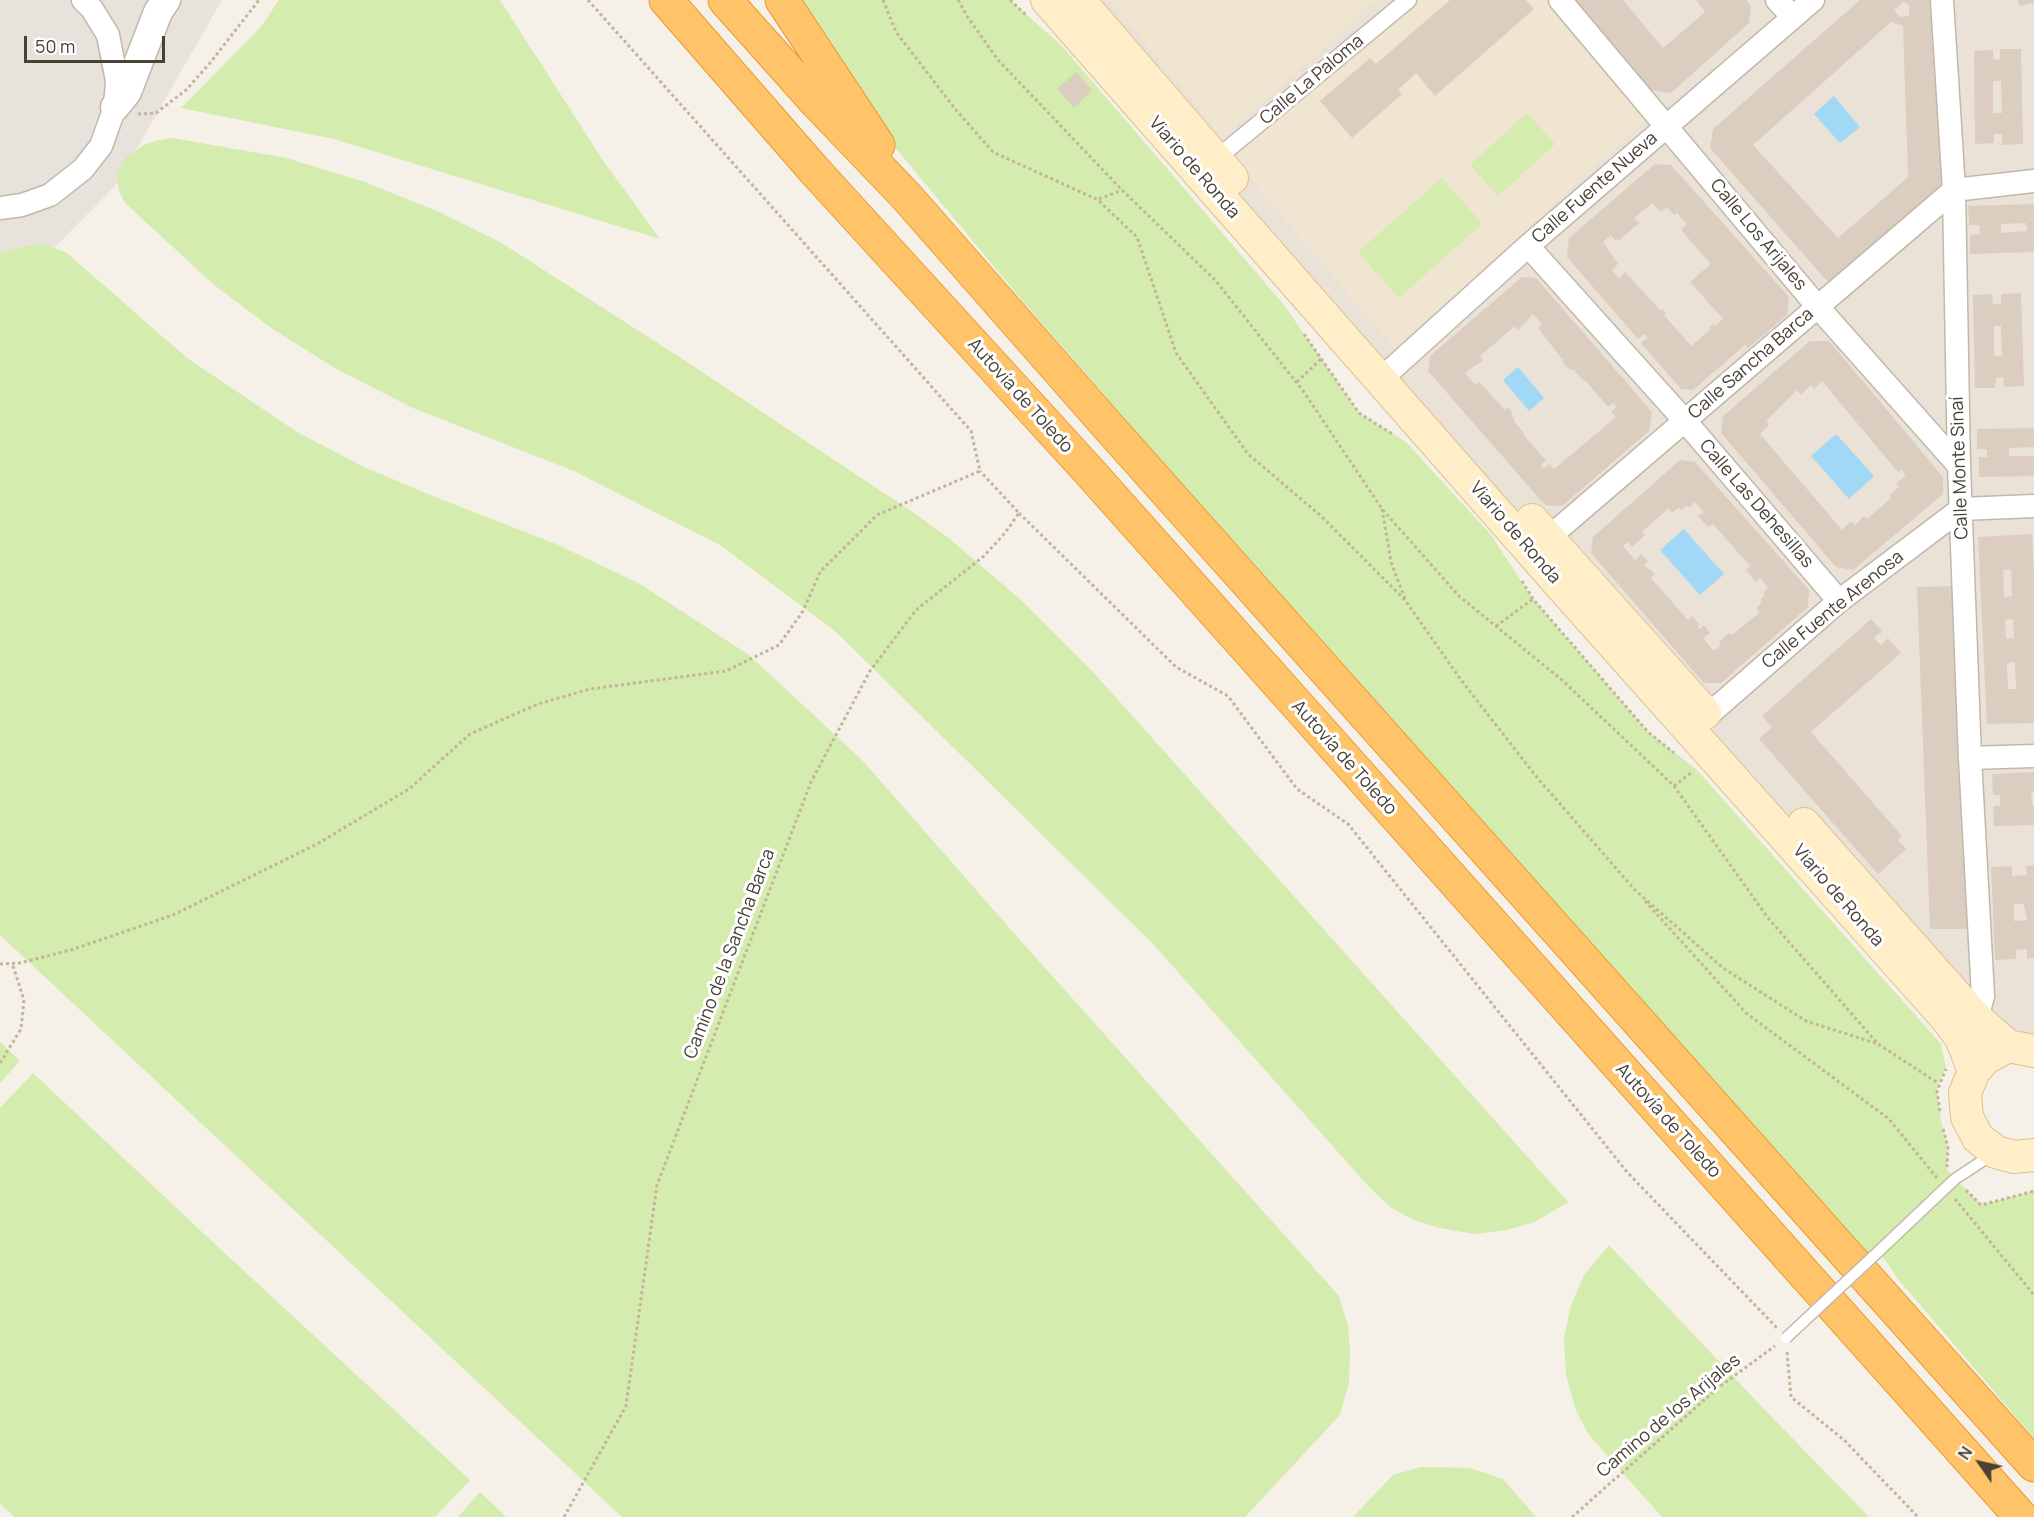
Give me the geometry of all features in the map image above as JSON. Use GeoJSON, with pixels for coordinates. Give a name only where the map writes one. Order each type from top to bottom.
{"type":"FeatureCollection","features":[{"type":"Feature","properties":{"kind":"highway","name":"Autovía de Toledo"},"geometry":{"type":"LineString","coordinates":[[666,0],[814,170],[1095,478],[2021,1517]]}},
{"type":"Feature","properties":{"kind":"highway"},"geometry":{"type":"LineString","coordinates":[[725,0],[817,103],[906,196],[1106,424],[2034,1465]]}},
{"type":"Feature","properties":{"kind":"highway"},"geometry":{"type":"LineString","coordinates":[[782,0],[894,169],[906,196]]}},
{"type":"Feature","properties":{"kind":"main road","name":"Viario de Ronda"},"geometry":{"type":"LineString","coordinates":[[1079,0],[1216,159],[1388,373],[1544,589],[1947,1019],[1962,1038],[1974,1071]]}},
{"type":"Feature","properties":{"kind":"main road","name":"Viario de Ronda"},"geometry":{"type":"LineString","coordinates":[[1037,8],[1548,538],[1977,1019],[2021,1049]]}},
{"type":"Feature","properties":{"kind":"main road"},"geometry":{"type":"LineString","coordinates":[[2021,1049],[1986,1058],[1974,1071],[1965,1093],[1966,1117],[1978,1138],[1996,1152],[2014,1157],[2034,1155]]}},
{"type":"Feature","properties":{"kind":"street"},"geometry":{"type":"LineString","coordinates":[[83,0],[92,9],[108,35],[124,113]]}},
{"type":"Feature","properties":{"kind":"street"},"geometry":{"type":"LineString","coordinates":[[0,216],[11,206],[50,195],[83,169],[101,146],[124,113],[127,92],[146,38],[166,0]]}},
{"type":"Feature","properties":{"kind":"street","name":"Calle La Paloma"},"geometry":{"type":"LineString","coordinates":[[1216,159],[1408,0]]}},
{"type":"Feature","properties":{"kind":"street","name":"Calle Los Arijales"},"geometry":{"type":"LineString","coordinates":[[1560,0],[1817,306],[1959,466]]}},
{"type":"Feature","properties":{"kind":"street"},"geometry":{"type":"LineString","coordinates":[[1778,0],[1793,17]]}},
{"type":"Feature","properties":{"kind":"street","name":"Calle Fuente Nueva"},"geometry":{"type":"LineString","coordinates":[[1388,373],[1528,246],[1813,0]]}},
{"type":"Feature","properties":{"kind":"street","name":"Calle Monte Sinaí"},"geometry":{"type":"LineString","coordinates":[[1942,0],[1954,190],[1959,466],[1970,758],[1983,996],[1977,1019]]}},
{"type":"Feature","properties":{"kind":"street"},"geometry":{"type":"LineString","coordinates":[[1954,190],[2034,181]]}},
{"type":"Feature","properties":{"kind":"street","name":"Calle Sancha Barca"},"geometry":{"type":"LineString","coordinates":[[1548,538],[1954,190]]}},
{"type":"Feature","properties":{"kind":"street","name":"Calle Las Dehesillas"},"geometry":{"type":"LineString","coordinates":[[1528,246],[1685,422],[1839,601]]}},
{"type":"Feature","properties":{"kind":"street"},"geometry":{"type":"LineString","coordinates":[[1961,508],[2034,506]]}},
{"type":"Feature","properties":{"kind":"street","name":"Calle Fuente Arenosa"},"geometry":{"type":"LineString","coordinates":[[1707,716],[1839,601],[1961,508]]}},
{"type":"Feature","properties":{"kind":"street"},"geometry":{"type":"LineString","coordinates":[[1970,758],[2034,756]]}},
{"type":"Feature","properties":{"kind":"lane"},"geometry":{"type":"LineString","coordinates":[[1786,1338],[1945,1187],[1996,1152]]}},
{"type":"Feature","properties":{"kind":"path"},"geometry":{"type":"LineString","coordinates":[[124,113],[156,113],[186,90],[259,0]]}},
{"type":"Feature","properties":{"kind":"path"},"geometry":{"type":"LineString","coordinates":[[588,0],[971,431],[980,471],[1019,513],[1176,668],[1228,696],[1297,789],[1348,824],[1627,1172],[1786,1338],[1791,1397],[1844,1440],[1918,1517]]}},
{"type":"Feature","properties":{"kind":"path"},"geometry":{"type":"LineString","coordinates":[[883,0],[896,32],[956,110],[993,152],[1098,200],[1137,237],[1176,353],[1248,454],[1321,516],[1405,600],[1461,680],[1535,775],[1746,1013],[1889,1119],[2034,1294]]}},
{"type":"Feature","properties":{"kind":"path"},"geometry":{"type":"LineString","coordinates":[[958,0],[998,60],[1122,190],[1216,281],[1297,382],[1382,509],[1459,596],[1562,680],[1674,786],[1768,918],[1878,1044]]}},
{"type":"Feature","properties":{"kind":"path"},"geometry":{"type":"LineString","coordinates":[[1010,0],[1037,8]]}},
{"type":"Feature","properties":{"kind":"path"},"geometry":{"type":"LineString","coordinates":[[1098,200],[1122,190]]}},
{"type":"Feature","properties":{"kind":"path"},"geometry":{"type":"LineString","coordinates":[[1303,332],[1359,413],[1396,436]]}},
{"type":"Feature","properties":{"kind":"path"},"geometry":{"type":"LineString","coordinates":[[1297,382],[1322,358]]}},
{"type":"Feature","properties":{"kind":"path"},"geometry":{"type":"LineString","coordinates":[[0,964],[74,948],[173,915],[307,849],[409,789],[470,734],[538,704],[590,688],[726,671],[778,645],[803,611],[820,572],[877,515],[980,471]]}},
{"type":"Feature","properties":{"kind":"path"},"geometry":{"type":"LineString","coordinates":[[1382,509],[1391,562],[1405,600]]}},
{"type":"Feature","properties":{"kind":"path","name":"Camino de la Sancha Barca"},"geometry":{"type":"LineString","coordinates":[[564,1517],[626,1406],[657,1185],[811,782],[870,671],[916,610],[984,556],[1019,513]]}},
{"type":"Feature","properties":{"kind":"path"},"geometry":{"type":"LineString","coordinates":[[1521,581],[1544,589],[1648,732],[1680,757]]}},
{"type":"Feature","properties":{"kind":"path"},"geometry":{"type":"LineString","coordinates":[[1496,626],[1514,615],[1544,589]]}},
{"type":"Feature","properties":{"kind":"path"},"geometry":{"type":"LineString","coordinates":[[1688,763],[1696,769]]}},
{"type":"Feature","properties":{"kind":"path"},"geometry":{"type":"LineString","coordinates":[[1634,889],[1724,968],[1806,1021],[1878,1044],[1938,1083]]}},
{"type":"Feature","properties":{"kind":"path"},"geometry":{"type":"LineString","coordinates":[[0,1063],[21,1029],[24,1000],[12,963]]}},
{"type":"Feature","properties":{"kind":"path"},"geometry":{"type":"LineString","coordinates":[[1944,1060],[1946,1068],[1938,1083],[1937,1091],[1948,1147],[1947,1170],[1981,1205],[2034,1191]]}},
{"type":"Feature","properties":{"kind":"path","name":"Camino de los Arijales"},"geometry":{"type":"LineString","coordinates":[[1572,1517],[1719,1387],[1786,1338]]}},
{"type":"Feature","properties":{"kind":"shaded area"},"geometry":{"type":"Polygon","coordinates":[[[0,0],[222,0],[116,185],[0,303],[0,0]]]}},
{"type":"Feature","properties":{"kind":"shaded area"},"geometry":{"type":"Polygon","coordinates":[[[1029,0],[2034,0],[2034,1039],[2014,1038],[1941,993],[1029,0]]]}},
{"type":"Feature","properties":{"kind":"shaded area"},"geometry":{"type":"Polygon","coordinates":[[[1110,0],[1376,0],[1223,138],[1110,0]]]}},
{"type":"Feature","properties":{"kind":"shaded area"},"geometry":{"type":"Polygon","coordinates":[[[1415,0],[1544,0],[1649,117],[1395,349],[1230,155],[1415,0]]]}},
{"type":"Feature","properties":{"kind":"green space"},"geometry":{"type":"Polygon","coordinates":[[[279,0],[500,0],[604,162],[660,239],[334,139],[181,108],[260,28],[279,0]]]}},
{"type":"Feature","properties":{"kind":"green space"},"geometry":{"type":"Polygon","coordinates":[[[782,0],[1010,0],[1061,45],[1284,305],[1359,413],[1406,442],[1491,535],[1533,599],[1648,732],[1696,769],[1941,1044],[1946,1068],[1938,1083],[1937,1091],[1948,1147],[1947,1170],[1981,1205],[2034,1191],[2034,1438],[1898,1279],[1879,1251],[1860,1268],[1021,299],[820,57],[782,0]]]}},
{"type":"Feature","properties":{"kind":"green space"},"geometry":{"type":"Polygon","coordinates":[[[1527,113],[1555,144],[1498,196],[1470,165],[1527,113]]]}},
{"type":"Feature","properties":{"kind":"green space"},"geometry":{"type":"Polygon","coordinates":[[[173,138],[286,158],[365,182],[439,212],[500,242],[681,358],[950,539],[1021,600],[1093,672],[1568,1202],[1535,1222],[1506,1230],[1475,1234],[1439,1228],[1414,1220],[1390,1207],[1369,1187],[1153,944],[835,631],[720,545],[574,471],[413,408],[338,370],[274,330],[213,284],[125,203],[120,193],[116,176],[126,157],[144,145],[173,138]]]}},
{"type":"Feature","properties":{"kind":"green space"},"geometry":{"type":"Polygon","coordinates":[[[1442,178],[1482,224],[1399,298],[1358,252],[1442,178]]]}},
{"type":"Feature","properties":{"kind":"green space"},"geometry":{"type":"Polygon","coordinates":[[[46,244],[67,253],[187,358],[297,432],[364,467],[556,544],[640,584],[749,655],[862,760],[1339,1296],[1348,1326],[1350,1352],[1349,1382],[1340,1415],[1245,1517],[622,1517],[0,935],[0,253],[25,246],[46,244]]]}},
{"type":"Feature","properties":{"kind":"green space"},"geometry":{"type":"Polygon","coordinates":[[[0,1042],[20,1061],[0,1083],[0,1042]]]}},
{"type":"Feature","properties":{"kind":"green space"},"geometry":{"type":"Polygon","coordinates":[[[33,1073],[470,1480],[435,1517],[15,1517],[0,1504],[0,1108],[33,1073]]]}},
{"type":"Feature","properties":{"kind":"green space"},"geometry":{"type":"Polygon","coordinates":[[[1609,1245],[1869,1517],[1662,1517],[1589,1435],[1576,1411],[1566,1375],[1564,1338],[1571,1305],[1584,1275],[1609,1245]]]}},
{"type":"Feature","properties":{"kind":"green space"},"geometry":{"type":"Polygon","coordinates":[[[1421,1467],[1470,1468],[1503,1479],[1536,1517],[1353,1517],[1393,1475],[1421,1467]]]}},
{"type":"Feature","properties":{"kind":"green space"},"geometry":{"type":"Polygon","coordinates":[[[480,1492],[506,1517],[458,1517],[480,1492]]]}},
{"type":"Feature","properties":{"kind":"water"},"geometry":{"type":"Polygon","coordinates":[[[1834,96],[1860,127],[1840,143],[1814,114],[1834,96]]]}},
{"type":"Feature","properties":{"kind":"water"},"geometry":{"type":"Polygon","coordinates":[[[1518,367],[1544,398],[1529,411],[1503,380],[1518,367]]]}},
{"type":"Feature","properties":{"kind":"water"},"geometry":{"type":"Polygon","coordinates":[[[1836,434],[1874,476],[1849,499],[1811,456],[1836,434]]]}},
{"type":"Feature","properties":{"kind":"water"},"geometry":{"type":"Polygon","coordinates":[[[1684,529],[1724,574],[1700,595],[1660,550],[1684,529]]]}},
{"type":"Feature","properties":{"kind":"building"},"geometry":{"type":"Polygon","coordinates":[[[1450,0],[1526,0],[1534,9],[1435,96],[1416,73],[1398,90],[1402,94],[1352,138],[1320,101],[1370,58],[1376,64],[1450,0]]]}},
{"type":"Feature","properties":{"kind":"building"},"geometry":{"type":"Polygon","coordinates":[[[1575,0],[1623,0],[1663,48],[1705,12],[1696,0],[1746,0],[1751,6],[1749,23],[1671,93],[1651,90],[1575,0]]]}},
{"type":"Feature","properties":{"kind":"building"},"geometry":{"type":"Polygon","coordinates":[[[1860,0],[1935,0],[1947,180],[1938,202],[1843,279],[1827,281],[1710,148],[1713,129],[1860,0]],[[1904,2],[1894,10],[1900,17],[1909,16],[1909,5],[1904,2]],[[1891,22],[1753,145],[1838,238],[1908,177],[1903,26],[1891,22]]]}},
{"type":"Feature","properties":{"kind":"building"},"geometry":{"type":"Polygon","coordinates":[[[2018,0],[2034,0],[2034,3],[2019,6],[2018,0]]]}},
{"type":"Feature","properties":{"kind":"building"},"geometry":{"type":"Polygon","coordinates":[[[2000,49],[2021,49],[2023,144],[2002,145],[2002,134],[1994,134],[1994,143],[1975,144],[1974,51],[1993,50],[1993,59],[2000,60],[2000,49]],[[1993,81],[1993,113],[2002,113],[2001,81],[1993,81]]]}},
{"type":"Feature","properties":{"kind":"building"},"geometry":{"type":"Polygon","coordinates":[[[1076,72],[1092,90],[1074,108],[1057,89],[1076,72]]]}},
{"type":"Feature","properties":{"kind":"building"},"geometry":{"type":"Polygon","coordinates":[[[1655,164],[1671,165],[1789,297],[1787,315],[1748,348],[1745,345],[1693,390],[1681,389],[1641,343],[1648,338],[1644,334],[1638,339],[1567,257],[1569,238],[1655,164]],[[1652,203],[1634,218],[1639,223],[1619,240],[1615,240],[1611,235],[1603,242],[1618,264],[1612,270],[1619,278],[1625,272],[1660,310],[1666,313],[1664,315],[1691,346],[1710,330],[1709,328],[1714,323],[1715,326],[1723,319],[1690,282],[1711,264],[1681,230],[1687,224],[1677,213],[1674,215],[1667,207],[1661,212],[1652,203]]]}},
{"type":"Feature","properties":{"kind":"building"},"geometry":{"type":"Polygon","coordinates":[[[2034,204],[2034,252],[1970,254],[1970,235],[1980,234],[1979,225],[1969,225],[1968,206],[2034,204]],[[2026,223],[2001,224],[2001,233],[2027,231],[2026,223]]]}},
{"type":"Feature","properties":{"kind":"building"},"geometry":{"type":"Polygon","coordinates":[[[1522,277],[1536,278],[1652,412],[1649,431],[1562,506],[1545,505],[1428,371],[1430,356],[1522,277]],[[1533,314],[1518,330],[1515,326],[1480,356],[1483,360],[1465,373],[1475,385],[1479,382],[1505,410],[1508,407],[1523,434],[1546,461],[1541,465],[1544,468],[1550,464],[1554,469],[1616,417],[1611,411],[1617,407],[1613,403],[1608,407],[1585,380],[1573,369],[1567,367],[1562,361],[1565,359],[1562,359],[1538,328],[1542,324],[1533,314]]]}},
{"type":"Feature","properties":{"kind":"building"},"geometry":{"type":"Polygon","coordinates":[[[2021,293],[2024,386],[2004,387],[2003,377],[1996,378],[1995,388],[1975,388],[1973,295],[1992,294],[1993,304],[2001,304],[2001,294],[2021,293]],[[1994,326],[1994,356],[2002,356],[2001,326],[1994,326]]]}},
{"type":"Feature","properties":{"kind":"building"},"geometry":{"type":"Polygon","coordinates":[[[1810,341],[1829,341],[1943,477],[1943,494],[1853,570],[1836,567],[1721,433],[1723,416],[1810,341]],[[1822,381],[1814,389],[1811,385],[1801,395],[1797,390],[1766,421],[1769,425],[1760,434],[1842,530],[1851,521],[1855,525],[1864,516],[1867,519],[1891,498],[1889,496],[1899,487],[1896,484],[1906,475],[1901,470],[1898,472],[1822,381]]]}},
{"type":"Feature","properties":{"kind":"building"},"geometry":{"type":"Polygon","coordinates":[[[2034,428],[2034,447],[2009,448],[2009,456],[2034,456],[2034,476],[1979,477],[1979,457],[1987,457],[1987,449],[1977,449],[1977,429],[2034,428]]]}},
{"type":"Feature","properties":{"kind":"building"},"geometry":{"type":"Polygon","coordinates":[[[1680,460],[1695,462],[1809,590],[1808,607],[1721,683],[1704,683],[1591,553],[1593,537],[1680,460]],[[1695,502],[1689,508],[1687,505],[1681,510],[1679,507],[1672,513],[1669,508],[1642,532],[1645,535],[1632,547],[1628,542],[1623,546],[1635,560],[1641,554],[1648,561],[1644,565],[1655,574],[1651,578],[1688,620],[1692,616],[1700,625],[1699,629],[1704,625],[1710,633],[1703,638],[1714,651],[1721,645],[1719,642],[1729,633],[1732,635],[1760,612],[1756,608],[1762,603],[1760,600],[1765,595],[1763,592],[1768,588],[1760,578],[1756,582],[1746,570],[1750,566],[1713,524],[1708,527],[1698,516],[1704,512],[1695,502]]]}},
{"type":"Feature","properties":{"kind":"building"},"geometry":{"type":"Polygon","coordinates":[[[2032,534],[2034,723],[1987,724],[1978,537],[2032,534]],[[2003,570],[2004,597],[2012,596],[2011,570],[2003,570]],[[2013,619],[2005,620],[2006,639],[2014,638],[2013,619]],[[2015,662],[2007,663],[2008,689],[2016,689],[2015,662]]]}},
{"type":"Feature","properties":{"kind":"building"},"geometry":{"type":"Polygon","coordinates":[[[1958,586],[1968,929],[1930,929],[1917,587],[1958,586]]]}},
{"type":"Feature","properties":{"kind":"building"},"geometry":{"type":"Polygon","coordinates":[[[1871,619],[1882,631],[1874,638],[1881,645],[1888,638],[1901,653],[1811,732],[1902,836],[1898,840],[1906,849],[1878,874],[1759,739],[1772,727],[1762,716],[1871,619]]]}},
{"type":"Feature","properties":{"kind":"building"},"geometry":{"type":"Polygon","coordinates":[[[2034,772],[2034,792],[2031,792],[2032,805],[2034,805],[2034,825],[1994,826],[1993,806],[2000,806],[2000,795],[1993,795],[1992,774],[2034,772]]]}},
{"type":"Feature","properties":{"kind":"building"},"geometry":{"type":"Polygon","coordinates":[[[2034,865],[2034,958],[2027,958],[2027,949],[2016,950],[2016,959],[1995,960],[1991,867],[2012,866],[2012,876],[2027,875],[2026,866],[2034,865]],[[2014,904],[2014,921],[2027,920],[2024,904],[2014,904]]]}}]}
